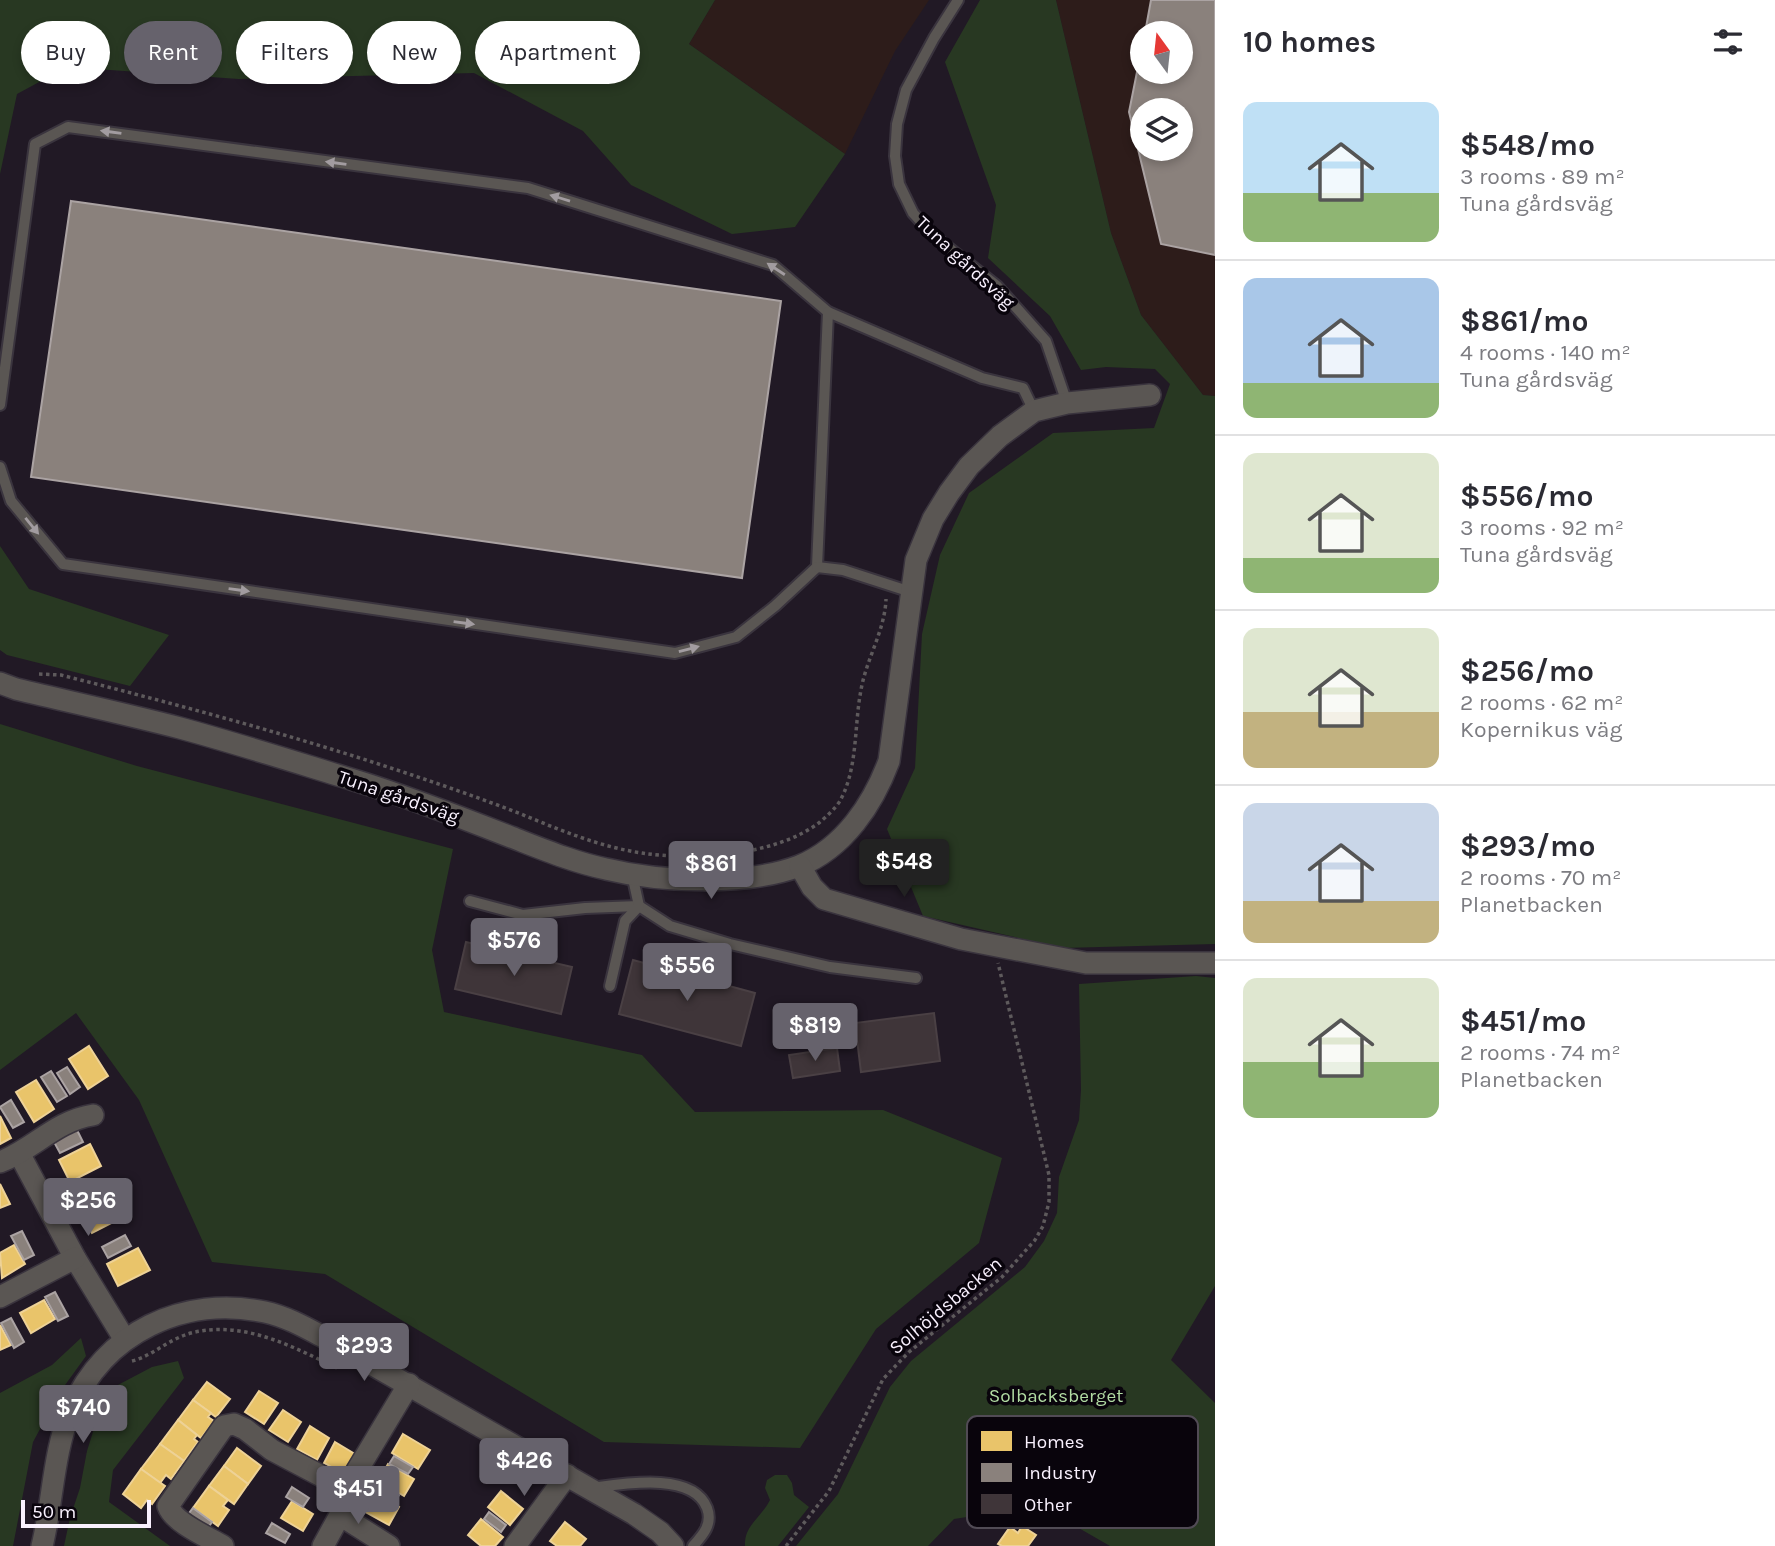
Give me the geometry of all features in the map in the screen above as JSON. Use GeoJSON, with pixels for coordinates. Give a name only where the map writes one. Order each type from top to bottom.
{"type":"FeatureCollection","features":[{"type":"Feature","properties":{"kind":"street","name":"Tuna gårdsväg"},"geometry":{"type":"LineString","coordinates":[[0,683],[180,728],[307,765],[399,794],[569,859],[607,870],[709,880],[768,874],[800,866],[826,850],[852,828],[880,786],[889,761],[916,560],[924,538],[949,493],[969,466],[1000,436],[1034,411],[1067,402],[1150,395]]}},
{"type":"Feature","properties":{"kind":"street"},"geometry":{"type":"LineString","coordinates":[[800,866],[824,899],[961,939],[1086,963],[1215,963]]}},
{"type":"Feature","properties":{"kind":"street"},"geometry":{"type":"LineString","coordinates":[[93,1115],[76,1118],[40,1137],[10,1158],[125,1340]]}},
{"type":"Feature","properties":{"kind":"street"},"geometry":{"type":"LineString","coordinates":[[0,1297],[75,1258]]}},
{"type":"Feature","properties":{"kind":"street"},"geometry":{"type":"LineString","coordinates":[[41,1546],[70,1411],[85,1382],[125,1340],[149,1324],[215,1307],[267,1313],[292,1321],[409,1384],[634,1514],[660,1532],[673,1546]]}},
{"type":"Feature","properties":{"kind":"street"},"geometry":{"type":"LineString","coordinates":[[323,1546],[340,1515],[346,1489],[409,1384]]}},
{"type":"Feature","properties":{"kind":"street"},"geometry":{"type":"LineString","coordinates":[[223,1546],[170,1513],[168,1506],[224,1426],[234,1424],[246,1429],[272,1450],[346,1489]]}},
{"type":"Feature","properties":{"kind":"street"},"geometry":{"type":"LineString","coordinates":[[515,1546],[567,1475]]}},
{"type":"Feature","properties":{"kind":"street"},"geometry":{"type":"LineString","coordinates":[[340,1515],[389,1546]]}},
{"type":"Feature","properties":{"kind":"lane","name":"Tuna gårdsväg"},"geometry":{"type":"LineString","coordinates":[[958,0],[933,38],[906,90],[897,124],[895,156],[899,184],[913,214],[934,236],[997,286],[1046,341],[1067,402]]}},
{"type":"Feature","properties":{"kind":"lane"},"geometry":{"type":"LineString","coordinates":[[0,405],[35,144],[68,127],[528,188],[773,265],[828,313],[982,378],[1023,387],[1034,411]]}},
{"type":"Feature","properties":{"kind":"lane"},"geometry":{"type":"LineString","coordinates":[[0,467],[11,501],[63,564],[675,653],[736,637],[817,567],[828,313]]}},
{"type":"Feature","properties":{"kind":"lane"},"geometry":{"type":"LineString","coordinates":[[817,567],[843,570],[911,592]]}},
{"type":"Feature","properties":{"kind":"lane"},"geometry":{"type":"LineString","coordinates":[[632,874],[639,906]]}},
{"type":"Feature","properties":{"kind":"lane"},"geometry":{"type":"LineString","coordinates":[[470,901],[523,915],[585,908],[639,906],[670,926],[730,944],[830,967],[916,978]]}},
{"type":"Feature","properties":{"kind":"lane"},"geometry":{"type":"LineString","coordinates":[[610,986],[625,921],[639,906]]}},
{"type":"Feature","properties":{"kind":"lane"},"geometry":{"type":"LineString","coordinates":[[588,1488],[634,1482],[685,1487],[704,1500],[709,1516],[707,1528],[693,1546]]}},
{"type":"Feature","properties":{"kind":"path"},"geometry":{"type":"LineString","coordinates":[[36,674],[61,675],[289,736],[411,775],[591,841],[642,853],[709,855],[749,852],[781,844],[797,836],[819,822],[840,802],[848,782],[861,689],[886,604],[886,583]]}},
{"type":"Feature","properties":{"kind":"path","name":"Solhöjdsbacken"},"geometry":{"type":"LineString","coordinates":[[786,1546],[829,1491],[883,1379],[909,1352],[1002,1278],[1023,1256],[1043,1226],[1049,1202],[1049,1175],[999,974],[997,955],[1000,946]]}},
{"type":"Feature","properties":{"kind":"path"},"geometry":{"type":"LineString","coordinates":[[123,1362],[135,1361],[165,1343],[191,1333],[214,1330],[252,1331],[278,1340],[340,1370]]}},
{"type":"Feature","properties":{"kind":"shaded area"},"geometry":{"type":"Polygon","coordinates":[[[715,0],[929,0],[895,51],[845,154],[689,44],[715,0]]]}},
{"type":"Feature","properties":{"kind":"shaded area"},"geometry":{"type":"Polygon","coordinates":[[[1056,0],[1215,0],[1215,396],[1203,395],[1141,315],[1111,233],[1056,0]]]}},
{"type":"Feature","properties":{"kind":"green space"},"geometry":{"type":"Polygon","coordinates":[[[0,0],[715,0],[689,44],[845,154],[795,227],[732,234],[631,185],[583,131],[495,84],[640,84],[640,21],[475,21],[475,74],[461,73],[461,21],[367,21],[367,76],[353,76],[353,21],[236,21],[236,79],[222,78],[222,21],[124,21],[124,71],[110,70],[110,21],[21,21],[21,84],[36,84],[17,94],[0,174],[0,0]]]}},
{"type":"Feature","properties":{"kind":"green space"},"geometry":{"type":"Polygon","coordinates":[[[980,0],[1056,0],[1111,233],[1141,315],[1203,395],[1215,396],[1215,944],[1062,948],[923,916],[887,829],[915,768],[922,634],[940,555],[969,493],[1053,433],[1154,428],[1170,384],[1155,369],[1106,367],[1081,370],[1050,316],[988,258],[996,205],[945,62],[980,0]]]}},
{"type":"Feature","properties":{"kind":"green space"},"geometry":{"type":"Polygon","coordinates":[[[0,546],[29,589],[169,635],[130,686],[7,655],[0,650],[0,546]]]}},
{"type":"Feature","properties":{"kind":"green space"},"geometry":{"type":"Polygon","coordinates":[[[0,724],[137,766],[453,849],[432,950],[444,1012],[642,1055],[695,1112],[883,1110],[1002,1158],[979,1243],[876,1329],[800,1448],[604,1442],[325,1274],[212,1262],[139,1100],[76,1013],[0,1070],[0,724]]]}},
{"type":"Feature","properties":{"kind":"green space","name":"Solbacksberget"},"geometry":{"type":"Polygon","coordinates":[[[1196,976],[1215,978],[1215,1286],[1171,1360],[1215,1403],[1215,1546],[1110,1546],[1079,1528],[1198,1528],[1198,1416],[967,1416],[967,1517],[954,1519],[928,1546],[796,1546],[838,1494],[890,1387],[911,1361],[1025,1267],[1044,1241],[1057,1213],[1059,1177],[1079,1120],[1079,984],[1196,976]]]}},
{"type":"Feature","properties":{"kind":"green space"},"geometry":{"type":"Polygon","coordinates":[[[81,1338],[86,1356],[60,1392],[33,1442],[13,1546],[0,1546],[0,1393],[52,1365],[81,1338]]]}},
{"type":"Feature","properties":{"kind":"green space"},"geometry":{"type":"Polygon","coordinates":[[[178,1361],[184,1378],[113,1470],[109,1502],[170,1546],[64,1546],[97,1419],[116,1386],[152,1367],[178,1361]]]}},
{"type":"Feature","properties":{"kind":"green space"},"geometry":{"type":"Polygon","coordinates":[[[775,1475],[787,1475],[794,1495],[809,1507],[778,1546],[745,1546],[747,1532],[770,1500],[765,1488],[767,1480],[775,1475]]]}},
{"type":"Feature","properties":{"kind":"building: Homes"},"geometry":{"type":"Polygon","coordinates":[[[89,1046],[108,1076],[88,1089],[69,1059],[89,1046]]]}},
{"type":"Feature","properties":{"kind":"building: Homes"},"geometry":{"type":"Polygon","coordinates":[[[36,1080],[54,1109],[34,1122],[16,1092],[36,1080]]]}},
{"type":"Feature","properties":{"kind":"building: Homes"},"geometry":{"type":"Polygon","coordinates":[[[0,1116],[11,1138],[0,1144],[0,1116]]]}},
{"type":"Feature","properties":{"kind":"building: Homes"},"geometry":{"type":"Polygon","coordinates":[[[90,1144],[101,1166],[70,1182],[59,1160],[90,1144]]]}},
{"type":"Feature","properties":{"kind":"building: Homes"},"geometry":{"type":"Polygon","coordinates":[[[0,1184],[10,1204],[0,1208],[0,1184]]]}},
{"type":"Feature","properties":{"kind":"building: Homes"},"geometry":{"type":"Polygon","coordinates":[[[112,1195],[123,1217],[92,1233],[81,1211],[112,1195]]]}},
{"type":"Feature","properties":{"kind":"building: Homes"},"geometry":{"type":"Polygon","coordinates":[[[14,1245],[25,1264],[2,1278],[0,1253],[14,1245]]]}},
{"type":"Feature","properties":{"kind":"building: Homes"},"geometry":{"type":"Polygon","coordinates":[[[138,1248],[150,1270],[118,1286],[107,1264],[138,1248]]]}},
{"type":"Feature","properties":{"kind":"building: Homes"},"geometry":{"type":"Polygon","coordinates":[[[44,1300],[55,1319],[31,1333],[20,1313],[44,1300]]]}},
{"type":"Feature","properties":{"kind":"building: Homes"},"geometry":{"type":"Polygon","coordinates":[[[0,1325],[11,1345],[0,1350],[0,1325]]]}},
{"type":"Feature","properties":{"kind":"building: Homes"},"geometry":{"type":"Polygon","coordinates":[[[207,1382],[230,1399],[216,1417],[193,1400],[207,1382]]]}},
{"type":"Feature","properties":{"kind":"building: Homes"},"geometry":{"type":"Polygon","coordinates":[[[259,1391],[278,1403],[264,1424],[245,1412],[259,1391]]]}},
{"type":"Feature","properties":{"kind":"building: Homes"},"geometry":{"type":"Polygon","coordinates":[[[193,1400],[211,1413],[208,1417],[214,1421],[201,1438],[178,1420],[193,1400]]]}},
{"type":"Feature","properties":{"kind":"building: Homes"},"geometry":{"type":"Polygon","coordinates":[[[283,1410],[301,1422],[288,1442],[269,1430],[283,1410]]]}},
{"type":"Feature","properties":{"kind":"building: Homes"},"geometry":{"type":"Polygon","coordinates":[[[178,1420],[197,1435],[194,1439],[198,1442],[184,1461],[160,1444],[178,1420]]]}},
{"type":"Feature","properties":{"kind":"building: Homes"},"geometry":{"type":"Polygon","coordinates":[[[310,1426],[329,1438],[317,1460],[297,1449],[310,1426]]]}},
{"type":"Feature","properties":{"kind":"building: Homes"},"geometry":{"type":"Polygon","coordinates":[[[403,1434],[430,1450],[418,1469],[392,1453],[403,1434]]]}},
{"type":"Feature","properties":{"kind":"building: Homes"},"geometry":{"type":"Polygon","coordinates":[[[335,1442],[355,1454],[344,1474],[324,1463],[335,1442]]]}},
{"type":"Feature","properties":{"kind":"building: Homes"},"geometry":{"type":"Polygon","coordinates":[[[160,1444],[184,1461],[171,1479],[166,1475],[160,1483],[141,1469],[160,1444]]]}},
{"type":"Feature","properties":{"kind":"building: Homes"},"geometry":{"type":"Polygon","coordinates":[[[237,1448],[261,1466],[248,1484],[224,1466],[237,1448]]]}},
{"type":"Feature","properties":{"kind":"building: Homes"},"geometry":{"type":"Polygon","coordinates":[[[388,1464],[414,1479],[404,1496],[378,1481],[388,1464]]]}},
{"type":"Feature","properties":{"kind":"building: Homes"},"geometry":{"type":"Polygon","coordinates":[[[224,1466],[248,1484],[234,1504],[209,1486],[224,1466]]]}},
{"type":"Feature","properties":{"kind":"building: Homes"},"geometry":{"type":"Polygon","coordinates":[[[141,1469],[165,1486],[152,1504],[147,1500],[141,1508],[123,1494],[141,1469]]]}},
{"type":"Feature","properties":{"kind":"building: Homes"},"geometry":{"type":"Polygon","coordinates":[[[209,1486],[228,1500],[223,1506],[229,1510],[218,1526],[193,1508],[209,1486]]]}},
{"type":"Feature","properties":{"kind":"building: Homes"},"geometry":{"type":"Polygon","coordinates":[[[501,1491],[523,1509],[510,1525],[488,1507],[501,1491]]]}},
{"type":"Feature","properties":{"kind":"building: Homes"},"geometry":{"type":"Polygon","coordinates":[[[372,1492],[399,1507],[389,1525],[362,1510],[372,1492]]]}},
{"type":"Feature","properties":{"kind":"building: Homes"},"geometry":{"type":"Polygon","coordinates":[[[292,1501],[313,1514],[303,1531],[281,1518],[292,1501]]]}},
{"type":"Feature","properties":{"kind":"building: Homes"},"geometry":{"type":"Polygon","coordinates":[[[481,1519],[503,1537],[495,1546],[481,1546],[468,1535],[481,1519]]]}},
{"type":"Feature","properties":{"kind":"building: Homes"},"geometry":{"type":"Polygon","coordinates":[[[565,1522],[586,1539],[580,1546],[557,1546],[550,1541],[565,1522]]]}},
{"type":"Feature","properties":{"kind":"building: Homes"},"geometry":{"type":"Polygon","coordinates":[[[1009,1528],[1018,1533],[1021,1528],[1025,1528],[1036,1535],[1028,1546],[998,1544],[1009,1528]]]}},
{"type":"Feature","properties":{"kind":"building: Industry"},"geometry":{"type":"Polygon","coordinates":[[[1151,0],[1215,0],[1215,255],[1161,244],[1141,161],[1193,161],[1193,98],[1132,98],[1135,84],[1194,84],[1194,21],[1147,21],[1151,0]]]}},
{"type":"Feature","properties":{"kind":"building: Industry"},"geometry":{"type":"Polygon","coordinates":[[[71,201],[781,301],[742,578],[31,477],[71,201]]]}},
{"type":"Feature","properties":{"kind":"building: Industry"},"geometry":{"type":"Polygon","coordinates":[[[67,1067],[80,1087],[70,1094],[57,1073],[67,1067]]]}},
{"type":"Feature","properties":{"kind":"building: Industry"},"geometry":{"type":"Polygon","coordinates":[[[51,1071],[67,1096],[57,1102],[41,1077],[51,1071]]]}},
{"type":"Feature","properties":{"kind":"building: Industry"},"geometry":{"type":"Polygon","coordinates":[[[11,1100],[24,1122],[13,1128],[0,1107],[11,1100]]]}},
{"type":"Feature","properties":{"kind":"building: Industry"},"geometry":{"type":"Polygon","coordinates":[[[77,1130],[83,1142],[60,1153],[54,1142],[77,1130]]]}},
{"type":"Feature","properties":{"kind":"building: Industry"},"geometry":{"type":"Polygon","coordinates":[[[99,1183],[105,1194],[83,1206],[77,1195],[99,1183]]]}},
{"type":"Feature","properties":{"kind":"building: Industry"},"geometry":{"type":"Polygon","coordinates":[[[22,1231],[34,1255],[24,1260],[11,1236],[22,1231]]]}},
{"type":"Feature","properties":{"kind":"building: Industry"},"geometry":{"type":"Polygon","coordinates":[[[125,1235],[131,1246],[108,1258],[102,1247],[125,1235]]]}},
{"type":"Feature","properties":{"kind":"building: Industry"},"geometry":{"type":"Polygon","coordinates":[[[55,1292],[68,1316],[58,1321],[45,1297],[55,1292]]]}},
{"type":"Feature","properties":{"kind":"building: Industry"},"geometry":{"type":"Polygon","coordinates":[[[11,1318],[24,1342],[14,1348],[1,1323],[11,1318]]]}},
{"type":"Feature","properties":{"kind":"building: Industry"},"geometry":{"type":"Polygon","coordinates":[[[394,1456],[413,1467],[408,1474],[389,1464],[394,1456]]]}},
{"type":"Feature","properties":{"kind":"building: Industry"},"geometry":{"type":"Polygon","coordinates":[[[380,1484],[399,1495],[394,1503],[375,1492],[380,1484]]]}},
{"type":"Feature","properties":{"kind":"building: Industry"},"geometry":{"type":"Polygon","coordinates":[[[292,1487],[309,1498],[303,1507],[286,1497],[292,1487]]]}},
{"type":"Feature","properties":{"kind":"building: Industry"},"geometry":{"type":"Polygon","coordinates":[[[193,1508],[212,1522],[206,1531],[186,1517],[193,1508]]]}},
{"type":"Feature","properties":{"kind":"building: Industry"},"geometry":{"type":"Polygon","coordinates":[[[489,1512],[506,1525],[501,1532],[484,1519],[489,1512]]]}},
{"type":"Feature","properties":{"kind":"building: Industry"},"geometry":{"type":"Polygon","coordinates":[[[272,1523],[290,1534],[285,1543],[266,1533],[272,1523]]]}},
{"type":"Feature","properties":{"kind":"building: Other"},"geometry":{"type":"Polygon","coordinates":[[[466,942],[572,967],[561,1014],[455,989],[466,942]]]}},
{"type":"Feature","properties":{"kind":"building: Other"},"geometry":{"type":"Polygon","coordinates":[[[633,960],[755,993],[741,1046],[619,1014],[633,960]]]}},
{"type":"Feature","properties":{"kind":"building: Other"},"geometry":{"type":"Polygon","coordinates":[[[934,1013],[940,1061],[861,1072],[855,1023],[934,1013]]]}},
{"type":"Feature","properties":{"kind":"building: Other"},"geometry":{"type":"Polygon","coordinates":[[[837,1048],[840,1071],[793,1078],[789,1055],[837,1048]]]}}]}
